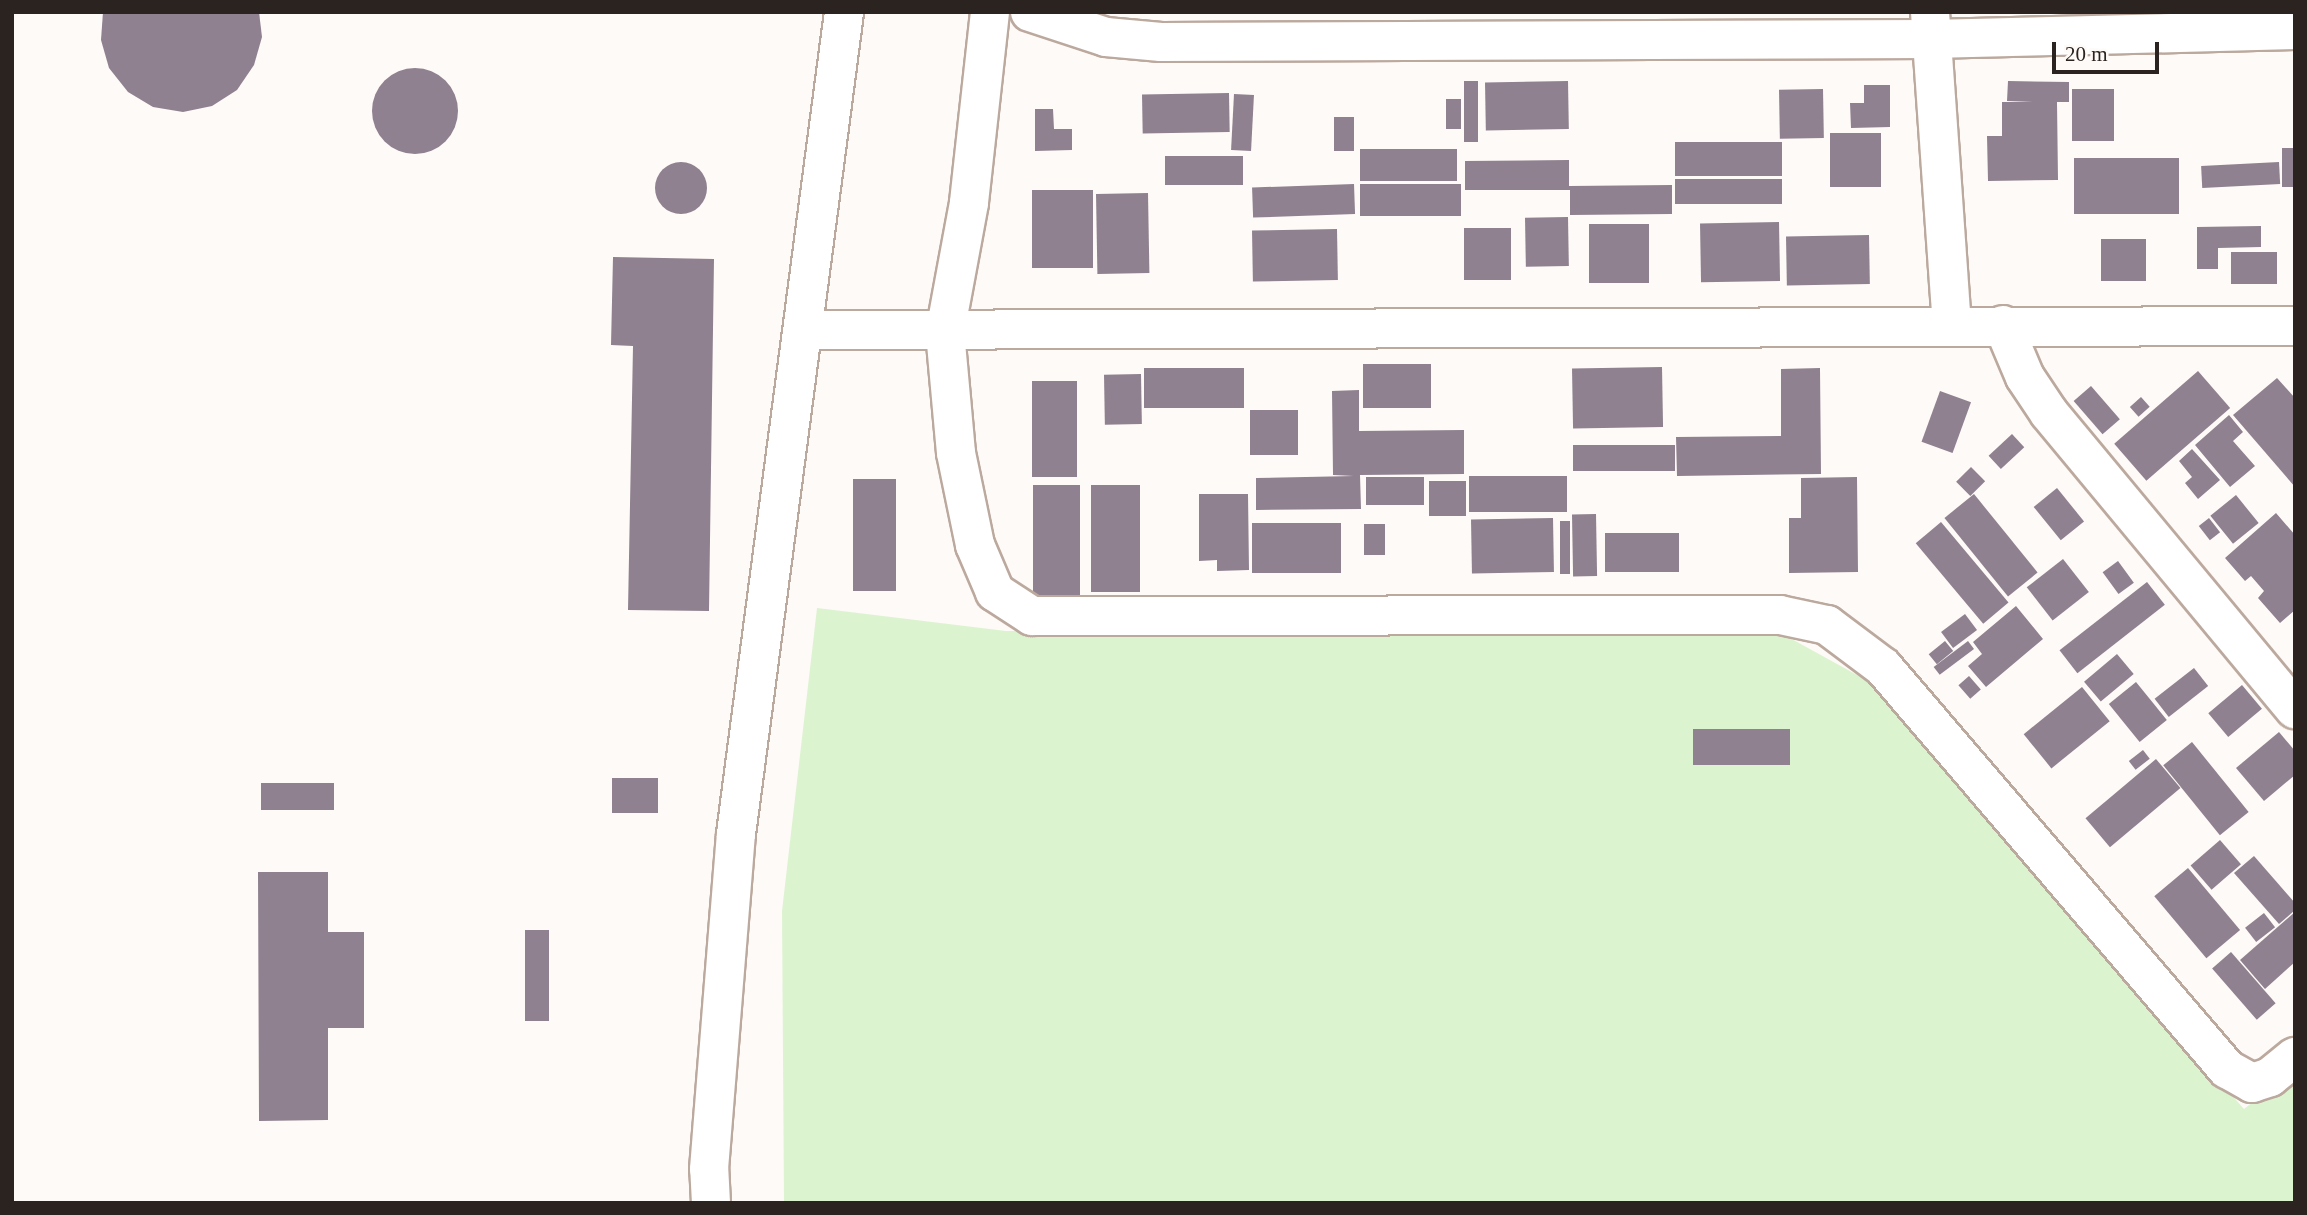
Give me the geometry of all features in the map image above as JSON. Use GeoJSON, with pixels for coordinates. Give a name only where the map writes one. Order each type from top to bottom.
{"type":"FeatureCollection","features":[{"type":"Feature","properties":{"kind":"street"},"geometry":{"type":"LineString","coordinates":[[711,1203],[709,1169],[736,834],[806,330],[844,12]]}},
{"type":"Feature","properties":{"kind":"street"},"geometry":{"type":"LineString","coordinates":[[990,12],[969,203],[945,332],[956,453],[975,545],[995,592],[1031,615],[1780,615],[1827,625],[1883,667],[2227,1069],[2252,1083],[2270,1077],[2295,1057]]}},
{"type":"Feature","properties":{"kind":"street"},"geometry":{"type":"LineString","coordinates":[[1030,12],[1106,37],[1161,42],[1930,26],[2295,30]]}},
{"type":"Feature","properties":{"kind":"street"},"geometry":{"type":"LineString","coordinates":[[1930,26],[1952,324]]}},
{"type":"Feature","properties":{"kind":"street"},"geometry":{"type":"LineString","coordinates":[[806,330],[945,332],[1952,324],[2295,326]]}},
{"type":"Feature","properties":{"kind":"street"},"geometry":{"type":"LineString","coordinates":[[2003,325],[2025,377],[2049,413],[2295,709]]}},
{"type":"Feature","properties":{"kind":"green space"},"geometry":{"type":"Polygon","coordinates":[[[817,608],[1006,631],[1777,631],[1868,681],[2244,1109],[2295,1069],[2295,1203],[784,1203],[782,911],[817,608]]]}},
{"type":"Feature","properties":{"kind":"building"},"geometry":{"type":"Polygon","coordinates":[[[103,12],[259,12],[262,37],[254,65],[237,90],[212,106],[183,112],[153,107],[128,92],[109,68],[101,40],[103,12]]]}},
{"type":"Feature","properties":{"kind":"building"},"geometry":{"type":"Polygon","coordinates":[[[415,68],[432,71],[446,80],[455,94],[458,111],[455,128],[446,142],[432,151],[415,154],[398,151],[384,142],[375,128],[372,111],[375,94],[384,80],[398,71],[415,68]]]}},
{"type":"Feature","properties":{"kind":"building"},"geometry":{"type":"Polygon","coordinates":[[[1464,81],[1478,81],[1478,142],[1464,142],[1464,81]]]}},
{"type":"Feature","properties":{"kind":"building"},"geometry":{"type":"Polygon","coordinates":[[[1568,81],[1569,129],[1486,130],[1485,82],[1568,81]]]}},
{"type":"Feature","properties":{"kind":"building"},"geometry":{"type":"Polygon","coordinates":[[[2008,81],[2069,82],[2069,102],[2057,102],[2058,180],[1988,181],[1987,136],[2002,136],[2002,102],[2033,102],[2007,101],[2008,81]]]}},
{"type":"Feature","properties":{"kind":"building"},"geometry":{"type":"Polygon","coordinates":[[[1864,85],[1890,85],[1890,127],[1851,128],[1850,103],[1864,103],[1864,85]]]}},
{"type":"Feature","properties":{"kind":"building"},"geometry":{"type":"Polygon","coordinates":[[[1823,89],[1824,138],[1780,139],[1779,90],[1823,89]]]}},
{"type":"Feature","properties":{"kind":"building"},"geometry":{"type":"Polygon","coordinates":[[[2072,89],[2114,89],[2114,141],[2072,141],[2072,89]]]}},
{"type":"Feature","properties":{"kind":"building"},"geometry":{"type":"Polygon","coordinates":[[[1229,93],[1230,132],[1143,134],[1142,95],[1229,93]]]}},
{"type":"Feature","properties":{"kind":"building"},"geometry":{"type":"Polygon","coordinates":[[[1234,94],[1254,95],[1251,151],[1231,150],[1234,94]]]}},
{"type":"Feature","properties":{"kind":"building"},"geometry":{"type":"Polygon","coordinates":[[[1446,99],[1461,99],[1461,129],[1446,129],[1446,99]]]}},
{"type":"Feature","properties":{"kind":"building"},"geometry":{"type":"Polygon","coordinates":[[[1035,109],[1053,109],[1054,129],[1072,129],[1072,150],[1035,151],[1035,109]]]}},
{"type":"Feature","properties":{"kind":"building"},"geometry":{"type":"Polygon","coordinates":[[[1334,117],[1354,117],[1354,151],[1334,151],[1334,117]]]}},
{"type":"Feature","properties":{"kind":"building"},"geometry":{"type":"Polygon","coordinates":[[[1830,133],[1881,133],[1881,187],[1830,187],[1830,133]]]}},
{"type":"Feature","properties":{"kind":"building"},"geometry":{"type":"Polygon","coordinates":[[[1675,142],[1782,142],[1782,176],[1675,176],[1675,142]]]}},
{"type":"Feature","properties":{"kind":"building"},"geometry":{"type":"Polygon","coordinates":[[[2282,148],[2295,148],[2295,187],[2282,187],[2282,148]]]}},
{"type":"Feature","properties":{"kind":"building"},"geometry":{"type":"Polygon","coordinates":[[[1360,149],[1457,149],[1457,181],[1360,181],[1360,149]]]}},
{"type":"Feature","properties":{"kind":"building"},"geometry":{"type":"Polygon","coordinates":[[[1165,156],[1243,156],[1243,185],[1165,185],[1165,156]]]}},
{"type":"Feature","properties":{"kind":"building"},"geometry":{"type":"Polygon","coordinates":[[[2074,158],[2179,158],[2179,214],[2074,214],[2074,158]]]}},
{"type":"Feature","properties":{"kind":"building"},"geometry":{"type":"Polygon","coordinates":[[[1569,160],[1569,186],[1672,185],[1672,214],[1570,215],[1570,190],[1465,190],[1465,161],[1569,160]]]}},
{"type":"Feature","properties":{"kind":"building"},"geometry":{"type":"Polygon","coordinates":[[[681,162],[691,164],[699,170],[705,178],[705,198],[699,206],[691,212],[681,214],[671,212],[663,206],[657,198],[655,188],[657,178],[663,170],[671,164],[681,162]]]}},
{"type":"Feature","properties":{"kind":"building"},"geometry":{"type":"Polygon","coordinates":[[[2279,162],[2280,184],[2202,188],[2201,166],[2279,162]]]}},
{"type":"Feature","properties":{"kind":"building"},"geometry":{"type":"Polygon","coordinates":[[[1675,179],[1782,179],[1782,204],[1675,204],[1675,179]]]}},
{"type":"Feature","properties":{"kind":"building"},"geometry":{"type":"Polygon","coordinates":[[[1354,184],[1355,214],[1253,218],[1252,188],[1354,184]]]}},
{"type":"Feature","properties":{"kind":"building"},"geometry":{"type":"Polygon","coordinates":[[[1360,184],[1461,184],[1461,216],[1360,216],[1360,184]]]}},
{"type":"Feature","properties":{"kind":"building"},"geometry":{"type":"Polygon","coordinates":[[[1032,190],[1093,190],[1093,268],[1032,268],[1032,190]]]}},
{"type":"Feature","properties":{"kind":"building"},"geometry":{"type":"Polygon","coordinates":[[[1148,193],[1149,273],[1097,274],[1096,194],[1148,193]]]}},
{"type":"Feature","properties":{"kind":"building"},"geometry":{"type":"Polygon","coordinates":[[[1568,217],[1569,266],[1526,267],[1525,218],[1568,217]]]}},
{"type":"Feature","properties":{"kind":"building"},"geometry":{"type":"Polygon","coordinates":[[[1779,222],[1780,281],[1701,282],[1700,223],[1779,222]]]}},
{"type":"Feature","properties":{"kind":"building"},"geometry":{"type":"Polygon","coordinates":[[[1589,224],[1649,224],[1649,283],[1589,283],[1589,224]]]}},
{"type":"Feature","properties":{"kind":"building"},"geometry":{"type":"Polygon","coordinates":[[[2261,226],[2261,247],[2218,248],[2218,269],[2197,269],[2197,227],[2261,226]]]}},
{"type":"Feature","properties":{"kind":"building"},"geometry":{"type":"Polygon","coordinates":[[[1464,228],[1511,228],[1511,280],[1464,280],[1464,228]]]}},
{"type":"Feature","properties":{"kind":"building"},"geometry":{"type":"Polygon","coordinates":[[[1337,229],[1338,280],[1253,281],[1252,230],[1337,229]]]}},
{"type":"Feature","properties":{"kind":"building"},"geometry":{"type":"Polygon","coordinates":[[[1869,235],[1870,284],[1787,285],[1786,236],[1869,235]]]}},
{"type":"Feature","properties":{"kind":"building"},"geometry":{"type":"Polygon","coordinates":[[[2101,239],[2146,239],[2146,281],[2101,281],[2101,239]]]}},
{"type":"Feature","properties":{"kind":"building"},"geometry":{"type":"Polygon","coordinates":[[[2231,252],[2277,252],[2277,284],[2231,284],[2231,252]]]}},
{"type":"Feature","properties":{"kind":"building"},"geometry":{"type":"Polygon","coordinates":[[[613,257],[714,259],[709,611],[628,610],[633,346],[611,345],[613,257]]]}},
{"type":"Feature","properties":{"kind":"building"},"geometry":{"type":"Polygon","coordinates":[[[1363,364],[1431,364],[1431,408],[1363,408],[1363,364]]]}},
{"type":"Feature","properties":{"kind":"building"},"geometry":{"type":"Polygon","coordinates":[[[1662,367],[1663,427],[1573,429],[1572,369],[1662,367]]]}},
{"type":"Feature","properties":{"kind":"building"},"geometry":{"type":"Polygon","coordinates":[[[1144,368],[1244,368],[1244,408],[1144,408],[1144,368]]]}},
{"type":"Feature","properties":{"kind":"building"},"geometry":{"type":"Polygon","coordinates":[[[1820,368],[1821,474],[1677,476],[1676,437],[1781,436],[1781,369],[1820,368]]]}},
{"type":"Feature","properties":{"kind":"building"},"geometry":{"type":"Polygon","coordinates":[[[2198,371],[2230,408],[2146,481],[2114,444],[2198,371]]]}},
{"type":"Feature","properties":{"kind":"building"},"geometry":{"type":"Polygon","coordinates":[[[1141,374],[1142,424],[1105,425],[1104,375],[1141,374]]]}},
{"type":"Feature","properties":{"kind":"building"},"geometry":{"type":"Polygon","coordinates":[[[2277,378],[2295,398],[2295,487],[2233,415],[2277,378]]]}},
{"type":"Feature","properties":{"kind":"building"},"geometry":{"type":"Polygon","coordinates":[[[1032,381],[1077,381],[1077,477],[1032,477],[1032,381]]]}},
{"type":"Feature","properties":{"kind":"building"},"geometry":{"type":"Polygon","coordinates":[[[2091,386],[2120,419],[2103,434],[2074,401],[2091,386]]]}},
{"type":"Feature","properties":{"kind":"building"},"geometry":{"type":"Polygon","coordinates":[[[1359,390],[1359,431],[1464,430],[1464,474],[1360,475],[1361,509],[1256,510],[1256,478],[1354,476],[1333,475],[1332,391],[1359,390]]]}},
{"type":"Feature","properties":{"kind":"building"},"geometry":{"type":"Polygon","coordinates":[[[1940,391],[1971,402],[1953,453],[1922,442],[1940,391]]]}},
{"type":"Feature","properties":{"kind":"building"},"geometry":{"type":"Polygon","coordinates":[[[2141,397],[2150,407],[2139,417],[2130,407],[2141,397]]]}},
{"type":"Feature","properties":{"kind":"building"},"geometry":{"type":"Polygon","coordinates":[[[1250,410],[1298,410],[1298,455],[1250,455],[1250,410]]]}},
{"type":"Feature","properties":{"kind":"building"},"geometry":{"type":"Polygon","coordinates":[[[2229,415],[2243,432],[2233,441],[2255,466],[2230,487],[2195,445],[2229,415]]]}},
{"type":"Feature","properties":{"kind":"building"},"geometry":{"type":"Polygon","coordinates":[[[2012,434],[2024,447],[2001,469],[1989,456],[2012,434]]]}},
{"type":"Feature","properties":{"kind":"building"},"geometry":{"type":"Polygon","coordinates":[[[1573,445],[1675,445],[1675,471],[1573,471],[1573,445]]]}},
{"type":"Feature","properties":{"kind":"building"},"geometry":{"type":"Polygon","coordinates":[[[2192,449],[2220,480],[2198,499],[2185,483],[2192,477],[2179,461],[2192,449]]]}},
{"type":"Feature","properties":{"kind":"building"},"geometry":{"type":"Polygon","coordinates":[[[1971,467],[1985,481],[1970,496],[1956,482],[1971,467]]]}},
{"type":"Feature","properties":{"kind":"building"},"geometry":{"type":"Polygon","coordinates":[[[1469,476],[1567,476],[1567,512],[1469,512],[1469,476]]]}},
{"type":"Feature","properties":{"kind":"building"},"geometry":{"type":"Polygon","coordinates":[[[1366,477],[1424,477],[1424,505],[1366,505],[1366,477]]]}},
{"type":"Feature","properties":{"kind":"building"},"geometry":{"type":"Polygon","coordinates":[[[1857,477],[1858,572],[1789,573],[1789,518],[1801,518],[1801,478],[1857,477]]]}},
{"type":"Feature","properties":{"kind":"building"},"geometry":{"type":"Polygon","coordinates":[[[853,479],[896,479],[896,591],[853,591],[853,479]]]}},
{"type":"Feature","properties":{"kind":"building"},"geometry":{"type":"Polygon","coordinates":[[[1429,481],[1466,481],[1466,516],[1429,516],[1429,481]]]}},
{"type":"Feature","properties":{"kind":"building"},"geometry":{"type":"Polygon","coordinates":[[[1033,485],[1080,485],[1080,595],[1033,595],[1033,485]]]}},
{"type":"Feature","properties":{"kind":"building"},"geometry":{"type":"Polygon","coordinates":[[[1091,485],[1140,485],[1140,592],[1091,592],[1091,485]]]}},
{"type":"Feature","properties":{"kind":"building"},"geometry":{"type":"Polygon","coordinates":[[[2057,488],[2084,521],[2061,540],[2034,507],[2057,488]]]}},
{"type":"Feature","properties":{"kind":"building"},"geometry":{"type":"Polygon","coordinates":[[[1199,494],[1248,494],[1249,570],[1217,571],[1217,560],[1199,561],[1199,494]]]}},
{"type":"Feature","properties":{"kind":"building"},"geometry":{"type":"Polygon","coordinates":[[[1974,494],[2038,572],[2008,596],[1944,518],[1974,494]]]}},
{"type":"Feature","properties":{"kind":"building"},"geometry":{"type":"Polygon","coordinates":[[[2236,495],[2259,523],[2233,544],[2210,516],[2236,495]]]}},
{"type":"Feature","properties":{"kind":"building"},"geometry":{"type":"Polygon","coordinates":[[[2276,513],[2295,535],[2295,610],[2280,623],[2258,598],[2264,591],[2251,576],[2245,581],[2225,558],[2276,513]]]}},
{"type":"Feature","properties":{"kind":"building"},"geometry":{"type":"Polygon","coordinates":[[[1572,514],[1596,514],[1597,576],[1573,576],[1572,514]]]}},
{"type":"Feature","properties":{"kind":"building"},"geometry":{"type":"Polygon","coordinates":[[[1553,518],[1554,572],[1472,573],[1471,519],[1553,518]]]}},
{"type":"Feature","properties":{"kind":"building"},"geometry":{"type":"Polygon","coordinates":[[[2209,518],[2220,532],[2210,540],[2199,526],[2209,518]]]}},
{"type":"Feature","properties":{"kind":"building"},"geometry":{"type":"Polygon","coordinates":[[[1560,521],[1570,521],[1570,574],[1560,574],[1560,521]]]}},
{"type":"Feature","properties":{"kind":"building"},"geometry":{"type":"Polygon","coordinates":[[[1941,522],[2008,602],[1983,624],[1916,543],[1941,522]]]}},
{"type":"Feature","properties":{"kind":"building"},"geometry":{"type":"Polygon","coordinates":[[[1252,523],[1341,523],[1341,573],[1252,573],[1252,523]]]}},
{"type":"Feature","properties":{"kind":"building"},"geometry":{"type":"Polygon","coordinates":[[[1364,524],[1385,524],[1385,555],[1364,555],[1364,524]]]}},
{"type":"Feature","properties":{"kind":"building"},"geometry":{"type":"Polygon","coordinates":[[[1605,533],[1679,533],[1679,572],[1605,572],[1605,533]]]}},
{"type":"Feature","properties":{"kind":"building"},"geometry":{"type":"Polygon","coordinates":[[[2063,559],[2089,592],[2053,620],[2027,587],[2063,559]]]}},
{"type":"Feature","properties":{"kind":"building"},"geometry":{"type":"Polygon","coordinates":[[[2118,561],[2134,583],[2118,594],[2103,572],[2118,561]]]}},
{"type":"Feature","properties":{"kind":"building"},"geometry":{"type":"Polygon","coordinates":[[[2147,582],[2165,605],[2077,673],[2060,650],[2147,582]]]}},
{"type":"Feature","properties":{"kind":"building"},"geometry":{"type":"Polygon","coordinates":[[[2016,606],[2043,639],[1986,687],[1968,666],[1982,654],[1973,642],[2016,606]]]}},
{"type":"Feature","properties":{"kind":"building"},"geometry":{"type":"Polygon","coordinates":[[[1965,614],[1977,630],[1953,648],[1941,632],[1965,614]]]}},
{"type":"Feature","properties":{"kind":"building"},"geometry":{"type":"Polygon","coordinates":[[[1945,641],[1953,651],[1937,664],[1929,654],[1945,641]]]}},
{"type":"Feature","properties":{"kind":"building"},"geometry":{"type":"Polygon","coordinates":[[[1968,641],[1974,649],[1940,675],[1934,667],[1968,641]]]}},
{"type":"Feature","properties":{"kind":"building"},"geometry":{"type":"Polygon","coordinates":[[[2117,654],[2134,674],[2101,702],[2084,682],[2117,654]]]}},
{"type":"Feature","properties":{"kind":"building"},"geometry":{"type":"Polygon","coordinates":[[[2194,668],[2208,686],[2169,717],[2155,699],[2194,668]]]}},
{"type":"Feature","properties":{"kind":"building"},"geometry":{"type":"Polygon","coordinates":[[[1969,676],[1981,690],[1970,699],[1958,685],[1969,676]]]}},
{"type":"Feature","properties":{"kind":"building"},"geometry":{"type":"Polygon","coordinates":[[[2136,682],[2167,720],[2140,742],[2109,704],[2136,682]]]}},
{"type":"Feature","properties":{"kind":"building"},"geometry":{"type":"Polygon","coordinates":[[[2242,685],[2262,709],[2228,737],[2208,713],[2242,685]]]}},
{"type":"Feature","properties":{"kind":"building"},"geometry":{"type":"Polygon","coordinates":[[[2082,687],[2110,721],[2051,768],[2024,734],[2082,687]]]}},
{"type":"Feature","properties":{"kind":"building"},"geometry":{"type":"Polygon","coordinates":[[[1693,729],[1790,729],[1790,765],[1693,765],[1693,729]]]}},
{"type":"Feature","properties":{"kind":"building"},"geometry":{"type":"Polygon","coordinates":[[[2279,732],[2295,751],[2295,775],[2264,801],[2236,768],[2279,732]]]}},
{"type":"Feature","properties":{"kind":"building"},"geometry":{"type":"Polygon","coordinates":[[[2192,742],[2249,812],[2220,835],[2163,765],[2192,742]]]}},
{"type":"Feature","properties":{"kind":"building"},"geometry":{"type":"Polygon","coordinates":[[[2143,750],[2150,759],[2136,770],[2129,761],[2143,750]]]}},
{"type":"Feature","properties":{"kind":"building"},"geometry":{"type":"Polygon","coordinates":[[[2156,759],[2180,788],[2110,847],[2086,818],[2156,759]]]}},
{"type":"Feature","properties":{"kind":"building"},"geometry":{"type":"Polygon","coordinates":[[[612,778],[658,778],[658,813],[612,813],[612,778]]]}},
{"type":"Feature","properties":{"kind":"building"},"geometry":{"type":"Polygon","coordinates":[[[261,783],[334,783],[334,810],[261,810],[261,783]]]}},
{"type":"Feature","properties":{"kind":"building"},"geometry":{"type":"Polygon","coordinates":[[[2220,840],[2241,864],[2212,890],[2191,866],[2220,840]]]}},
{"type":"Feature","properties":{"kind":"building"},"geometry":{"type":"Polygon","coordinates":[[[2254,856],[2295,903],[2295,910],[2279,924],[2234,873],[2254,856]]]}},
{"type":"Feature","properties":{"kind":"building"},"geometry":{"type":"Polygon","coordinates":[[[2188,868],[2240,930],[2206,958],[2154,896],[2188,868]]]}},
{"type":"Feature","properties":{"kind":"building"},"geometry":{"type":"Polygon","coordinates":[[[258,872],[328,872],[328,932],[364,932],[364,1028],[328,1028],[328,1120],[259,1121],[258,872]]]}},
{"type":"Feature","properties":{"kind":"building"},"geometry":{"type":"Polygon","coordinates":[[[2295,912],[2295,962],[2265,989],[2240,960],[2295,912]]]}},
{"type":"Feature","properties":{"kind":"building"},"geometry":{"type":"Polygon","coordinates":[[[2264,913],[2275,927],[2256,942],[2245,928],[2264,913]]]}},
{"type":"Feature","properties":{"kind":"building"},"geometry":{"type":"Polygon","coordinates":[[[525,930],[549,930],[549,1021],[525,1021],[525,930]]]}},
{"type":"Feature","properties":{"kind":"building"},"geometry":{"type":"Polygon","coordinates":[[[2231,952],[2276,1003],[2257,1020],[2212,968],[2231,952]]]}}]}
